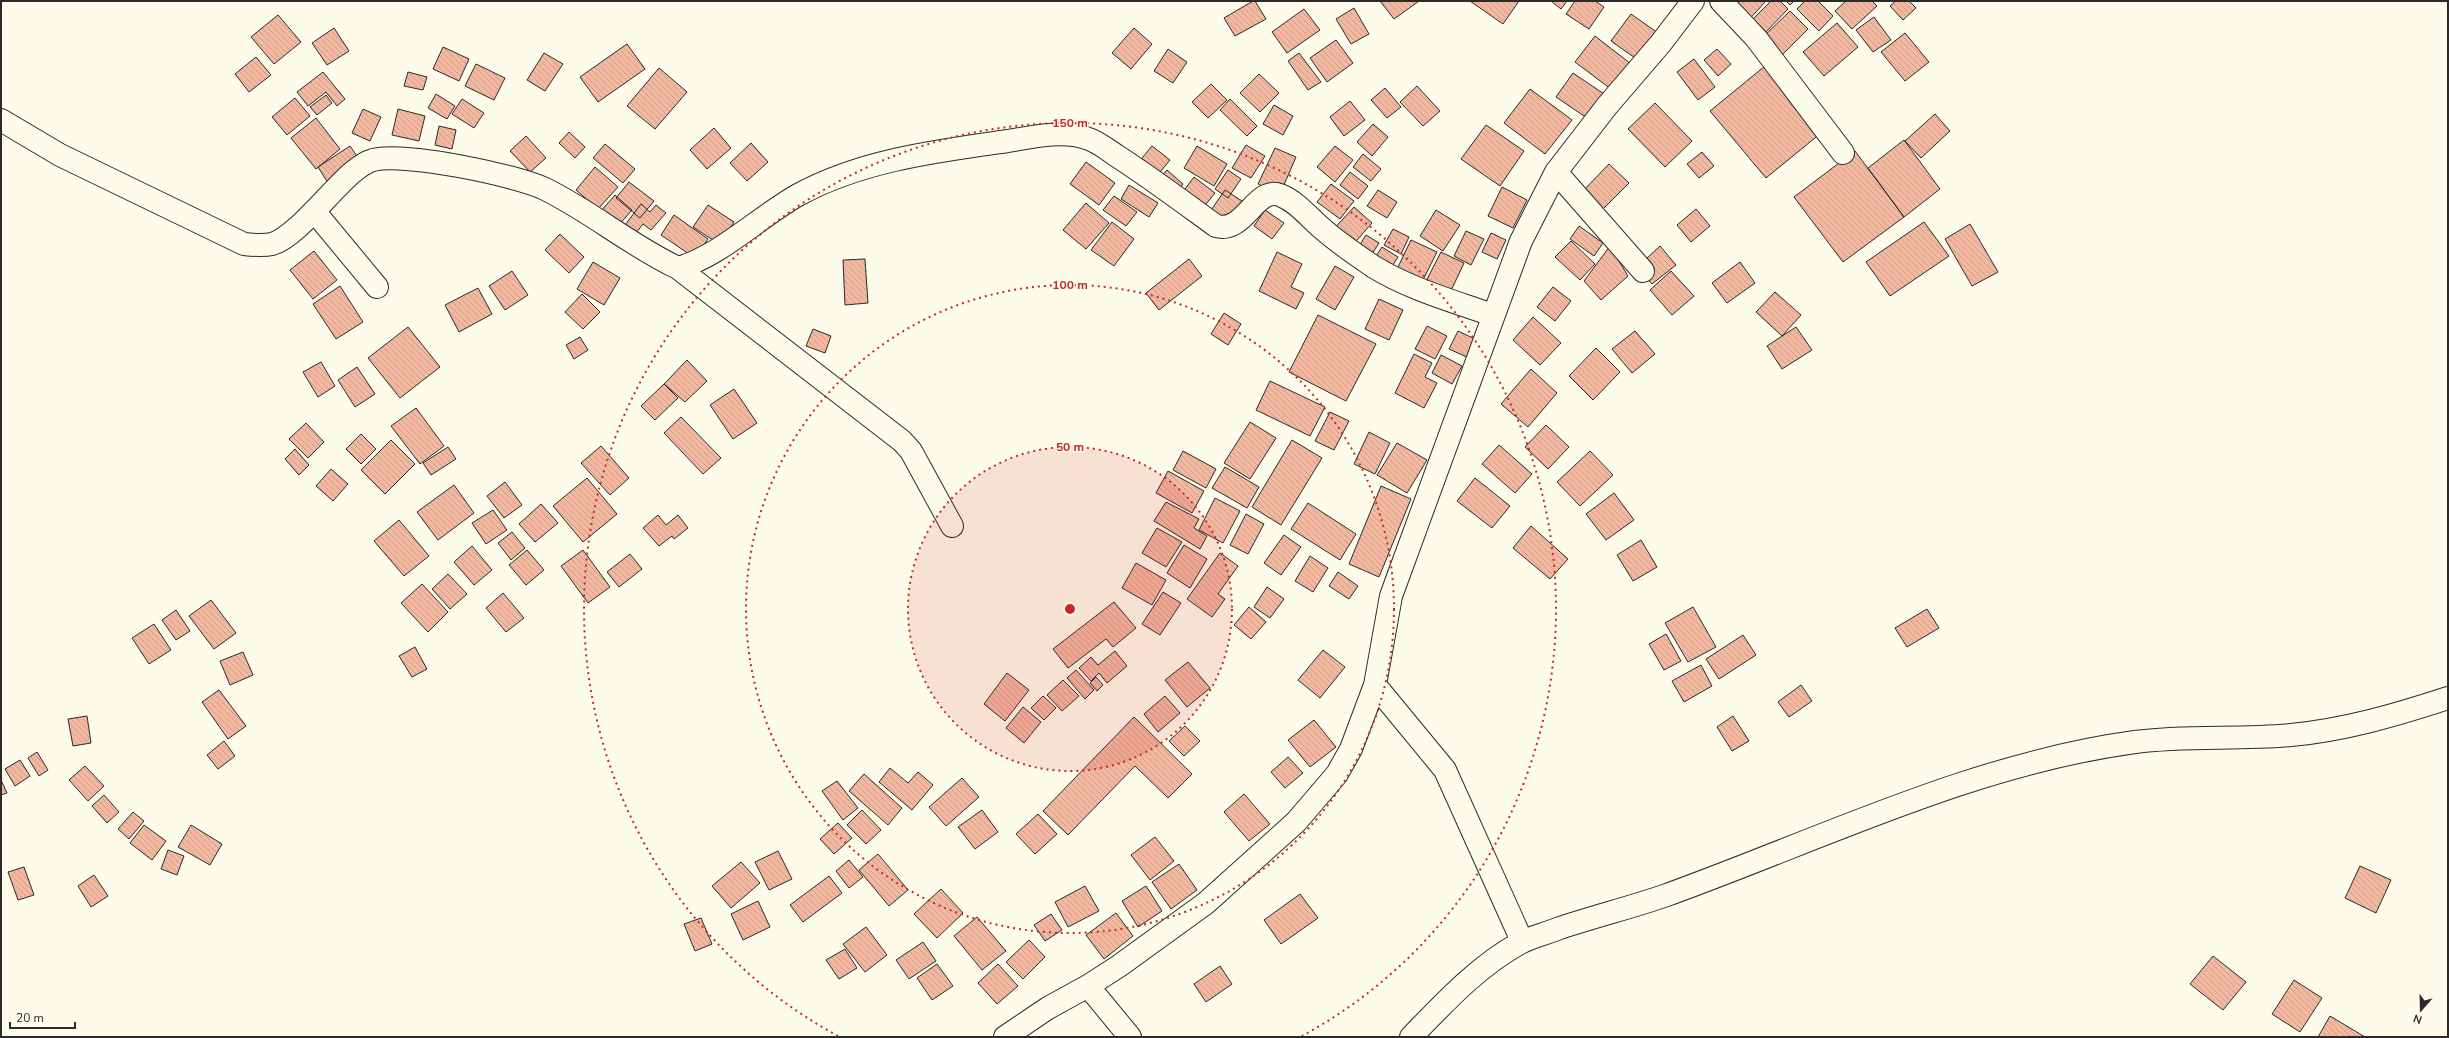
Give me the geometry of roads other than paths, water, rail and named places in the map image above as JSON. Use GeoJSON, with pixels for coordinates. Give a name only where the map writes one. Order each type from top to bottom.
{"type":"FeatureCollection","features":[{"type":"Feature","properties":{"kind":"street"},"geometry":{"type":"LineString","coordinates":[[1005,1037],[1048,1008],[1088,986],[1173,929],[1206,903],[1296,822],[1323,791],[1351,749],[1374,685],[1391,596],[1445,452],[1492,315],[1521,241],[1556,172],[1607,106],[1661,43],[1693,1]]}},
{"type":"Feature","properties":{"kind":"street"},"geometry":{"type":"LineString","coordinates":[[1721,1],[1756,38],[1843,153]]}},
{"type":"Feature","properties":{"kind":"street"},"geometry":{"type":"LineString","coordinates":[[1,120],[60,155],[244,244],[272,244],[283,238],[314,211],[337,186],[365,164],[386,159],[421,160],[524,182],[544,188],[575,204],[647,253],[678,268],[902,441],[911,451],[952,526]]}},
{"type":"Feature","properties":{"kind":"street"},"geometry":{"type":"LineString","coordinates":[[678,268],[711,254],[766,213],[800,194],[849,172],[878,164],[962,147],[1034,137],[1071,135],[1091,139],[1218,226],[1234,225],[1267,195],[1279,195],[1290,200],[1324,231],[1375,267],[1418,288],[1492,315]]}},
{"type":"Feature","properties":{"kind":"street"},"geometry":{"type":"LineString","coordinates":[[1556,172],[1644,271]]}},
{"type":"Feature","properties":{"kind":"street"},"geometry":{"type":"LineString","coordinates":[[314,211],[377,286]]}},
{"type":"Feature","properties":{"kind":"street"},"geometry":{"type":"LineString","coordinates":[[1374,685],[1445,770],[1522,942]]}},
{"type":"Feature","properties":{"kind":"street"},"geometry":{"type":"LineString","coordinates":[[1411,1037],[1451,995],[1490,962],[1522,942],[1662,896],[1892,809],[1974,781],[2056,757],[2141,741],[2193,736],[2288,735],[2344,729],[2448,698]]}},
{"type":"Feature","properties":{"kind":"street"},"geometry":{"type":"LineString","coordinates":[[1088,986],[1130,1037]]}}]}
